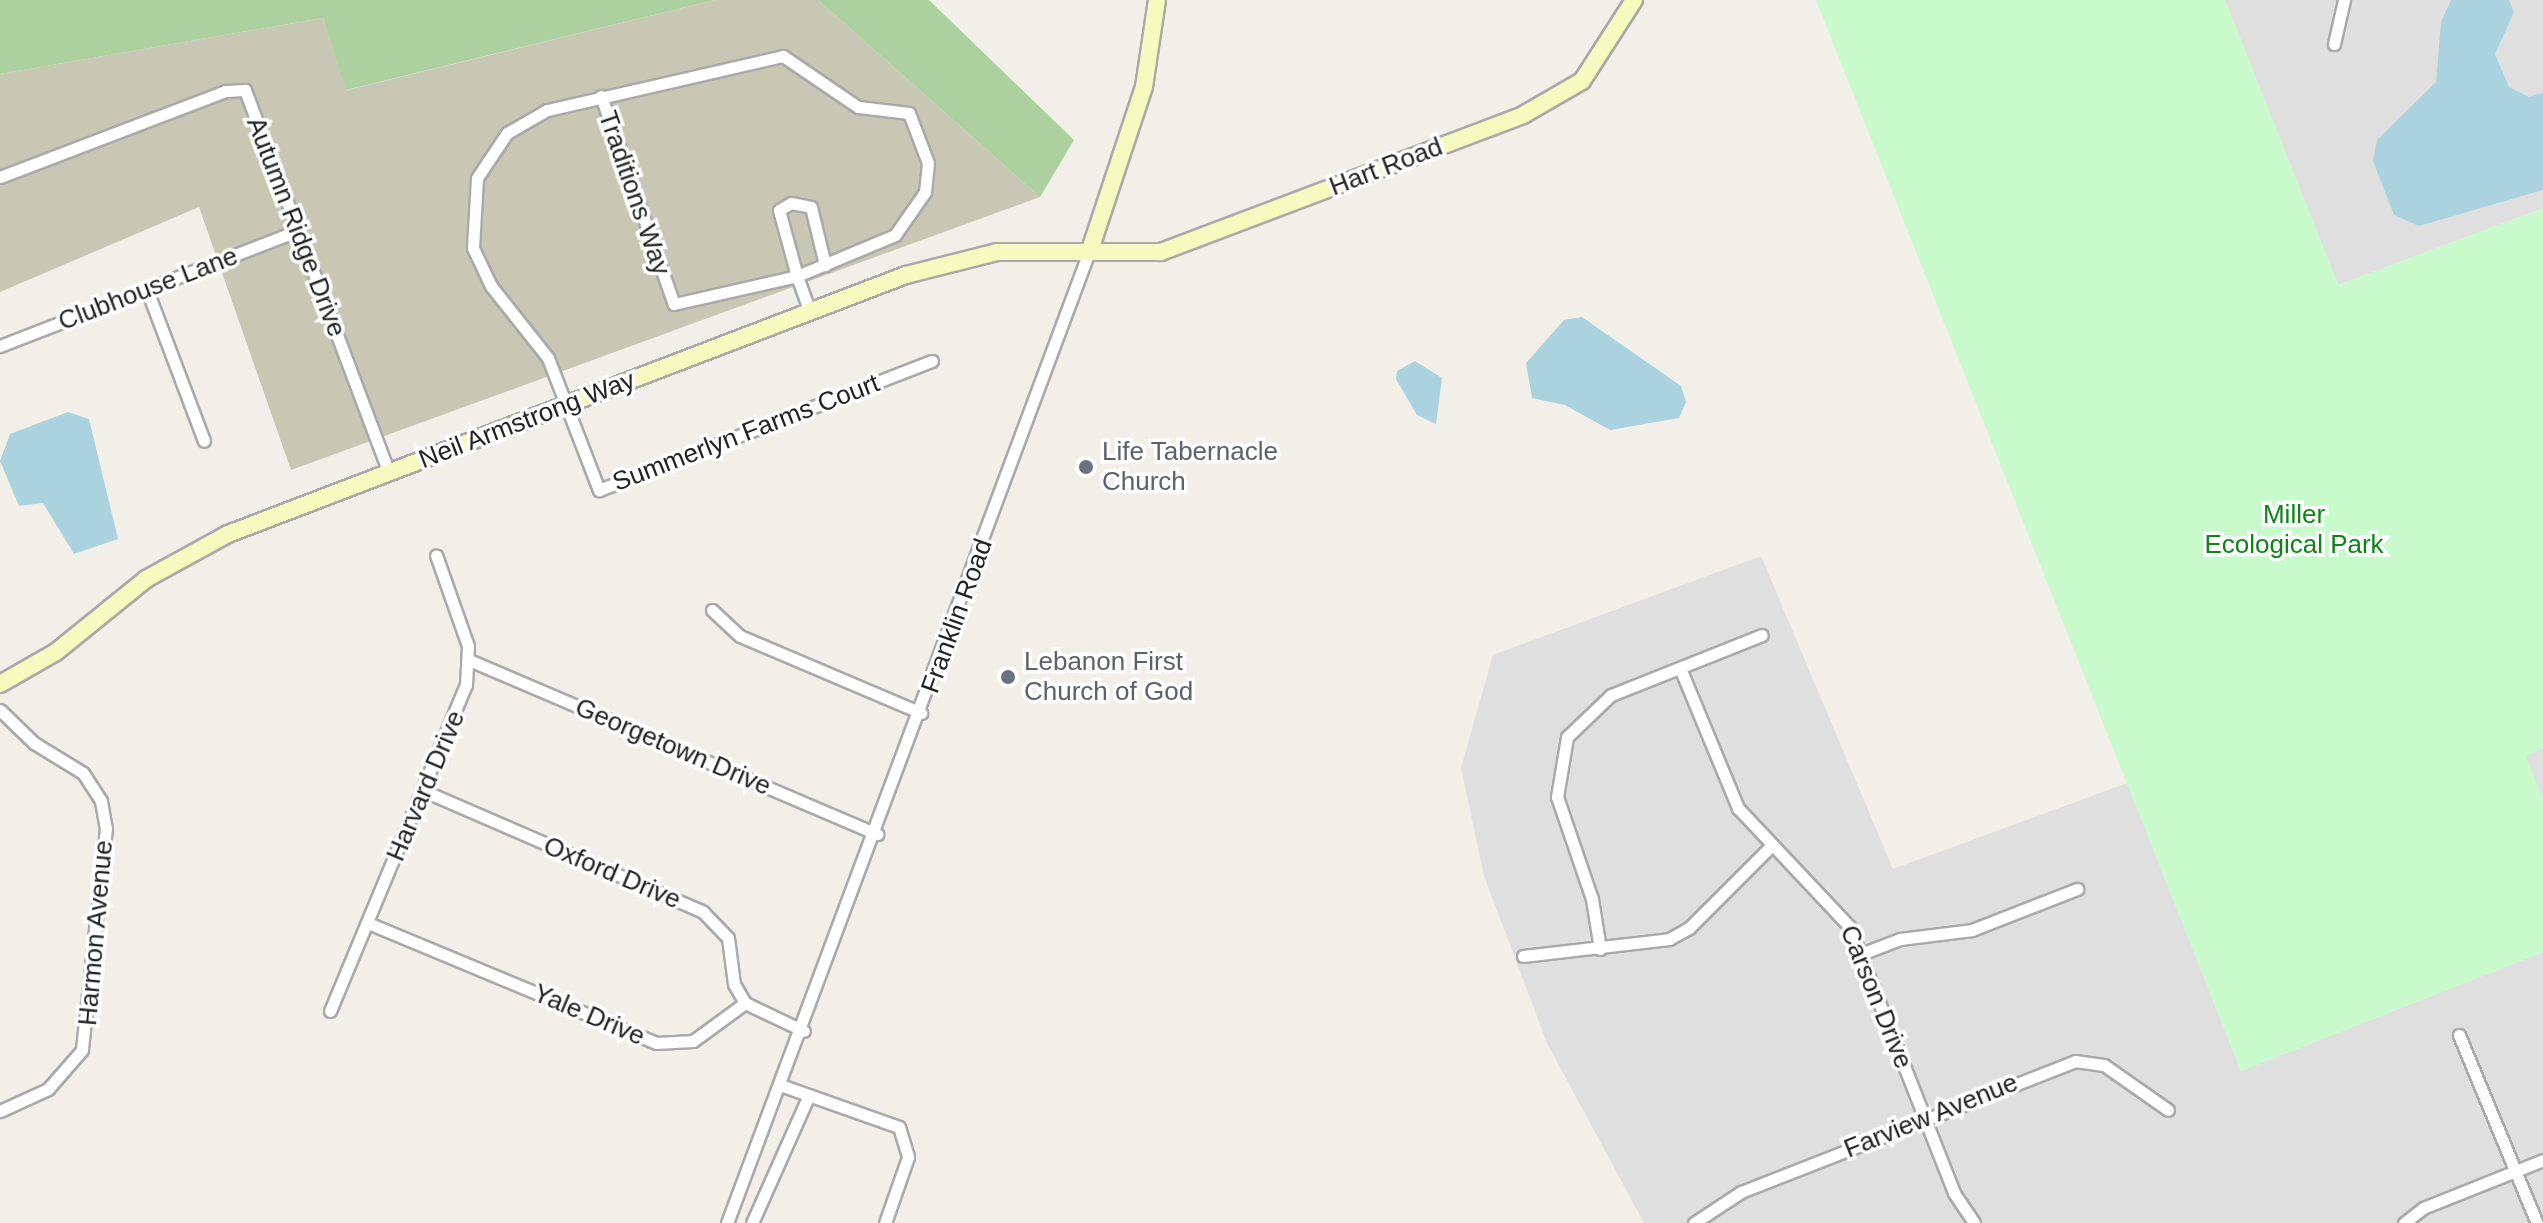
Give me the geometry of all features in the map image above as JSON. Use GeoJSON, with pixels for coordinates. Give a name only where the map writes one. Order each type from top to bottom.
{"type":"FeatureCollection","features":[{"type":"Feature","properties":{"kind":"main road","name":"Franklin Road"},"geometry":{"type":"LineString","coordinates":[[1091,247],[1144,87],[1157,0]]}},
{"type":"Feature","properties":{"kind":"main road","name":"Hart Road"},"geometry":{"type":"LineString","coordinates":[[1091,247],[1146,254],[1190,243],[1523,115],[1582,81],[1634,0]]}},
{"type":"Feature","properties":{"kind":"main road","name":"Neil Armstrong Way"},"geometry":{"type":"LineString","coordinates":[[0,684],[56,652],[181,558],[389,473],[810,312],[961,258],[1091,247]]}},
{"type":"Feature","properties":{"kind":"street"},"geometry":{"type":"LineString","coordinates":[[2334,44],[2344,0]]}},
{"type":"Feature","properties":{"kind":"street","name":"Traditions Way"},"geometry":{"type":"LineString","coordinates":[[567,405],[538,341],[491,286],[473,248],[469,217],[484,163],[507,133],[547,110],[601,96],[783,56],[858,107],[909,113],[928,163],[913,218],[895,235],[797,276],[680,306],[668,299],[601,96]]}},
{"type":"Feature","properties":{"kind":"street","name":"Autumn Ridge Drive"},"geometry":{"type":"LineString","coordinates":[[0,177],[225,91],[245,90],[389,473]]}},
{"type":"Feature","properties":{"kind":"street"},"geometry":{"type":"LineString","coordinates":[[810,312],[779,210],[791,203],[811,207],[825,265]]}},
{"type":"Feature","properties":{"kind":"street","name":"Clubhouse Lane"},"geometry":{"type":"LineString","coordinates":[[0,346],[296,231]]}},
{"type":"Feature","properties":{"kind":"street","name":"Franklin Road"},"geometry":{"type":"LineString","coordinates":[[727,1223],[804,1031],[1091,247]]}},
{"type":"Feature","properties":{"kind":"street"},"geometry":{"type":"LineString","coordinates":[[147,290],[204,441]]}},
{"type":"Feature","properties":{"kind":"street","name":"Summerlyn Farms Court"},"geometry":{"type":"LineString","coordinates":[[567,405],[599,490],[932,361]]}},
{"type":"Feature","properties":{"kind":"street","name":"Harvard Drive"},"geometry":{"type":"LineString","coordinates":[[330,1011],[460,706],[469,660],[436,555]]}},
{"type":"Feature","properties":{"kind":"street"},"geometry":{"type":"LineString","coordinates":[[712,610],[740,636],[921,713]]}},
{"type":"Feature","properties":{"kind":"street"},"geometry":{"type":"LineString","coordinates":[[1600,949],[1592,899],[1557,797],[1559,759],[1575,724],[1597,703],[1762,635]]}},
{"type":"Feature","properties":{"kind":"street","name":"Georgetown Drive"},"geometry":{"type":"LineString","coordinates":[[469,660],[877,834]]}},
{"type":"Feature","properties":{"kind":"street","name":"Carson Drive"},"geometry":{"type":"LineString","coordinates":[[1680,668],[1734,801],[1772,845],[1841,912],[1861,954],[1925,1120],[1974,1223]]}},
{"type":"Feature","properties":{"kind":"street","name":"Harmon Avenue"},"geometry":{"type":"LineString","coordinates":[[0,710],[34,743],[83,773],[101,801],[106,828],[82,1050],[48,1089],[0,1111]]}},
{"type":"Feature","properties":{"kind":"street","name":"Oxford Drive"},"geometry":{"type":"LineString","coordinates":[[424,791],[716,920],[728,938],[734,984],[745,1003]]}},
{"type":"Feature","properties":{"kind":"street"},"geometry":{"type":"LineString","coordinates":[[1523,956],[1600,949],[1683,932],[1772,845]]}},
{"type":"Feature","properties":{"kind":"street"},"geometry":{"type":"LineString","coordinates":[[1861,954],[1900,939],[1972,930],[2077,889]]}},
{"type":"Feature","properties":{"kind":"street","name":"Yale Drive"},"geometry":{"type":"LineString","coordinates":[[368,923],[656,1043],[693,1041],[745,1003]]}},
{"type":"Feature","properties":{"kind":"street"},"geometry":{"type":"LineString","coordinates":[[745,1003],[804,1031]]}},
{"type":"Feature","properties":{"kind":"street"},"geometry":{"type":"LineString","coordinates":[[2459,1035],[2513,1173],[2537,1223]]}},
{"type":"Feature","properties":{"kind":"street","name":"Farview Avenue"},"geometry":{"type":"LineString","coordinates":[[1694,1223],[1741,1192],[2082,1060],[2118,1072],[2168,1110]]}},
{"type":"Feature","properties":{"kind":"street"},"geometry":{"type":"LineString","coordinates":[[783,1086],[899,1127],[907,1137],[908,1157],[885,1223]]}},
{"type":"Feature","properties":{"kind":"street"},"geometry":{"type":"LineString","coordinates":[[752,1223],[809,1095]]}},
{"type":"Feature","properties":{"kind":"street"},"geometry":{"type":"LineString","coordinates":[[2404,1223],[2423,1208],[2543,1160]]}},
{"type":"Feature","properties":{"kind":"shaded area"},"geometry":{"type":"Polygon","coordinates":[[[715,0],[818,0],[1040,197],[291,470],[199,207],[0,292],[0,74],[323,18],[347,90],[715,0]]]}},
{"type":"Feature","properties":{"kind":"shaded area"},"geometry":{"type":"Polygon","coordinates":[[[2225,0],[2543,0],[2543,208],[2338,285],[2225,0]]]}},
{"type":"Feature","properties":{"kind":"shaded area"},"geometry":{"type":"Polygon","coordinates":[[[1761,556],[1893,869],[2127,783],[2241,1071],[2543,952],[2543,1223],[1644,1223],[1547,1043],[1484,876],[1461,768],[1493,655],[1761,556]]]}},
{"type":"Feature","properties":{"kind":"shaded area"},"geometry":{"type":"Polygon","coordinates":[[[2543,748],[2543,800],[2525,756],[2543,748]]]}},
{"type":"Feature","properties":{"kind":"green space"},"geometry":{"type":"Polygon","coordinates":[[[0,0],[715,0],[346,90],[323,18],[0,74],[0,0]]]}},
{"type":"Feature","properties":{"kind":"green space"},"geometry":{"type":"Polygon","coordinates":[[[818,0],[929,0],[1074,140],[1040,197],[818,0]]]}},
{"type":"Feature","properties":{"kind":"green space","name":"Miller Ecological Park"},"geometry":{"type":"Polygon","coordinates":[[[1816,0],[2225,0],[2338,285],[2543,208],[2543,748],[2526,756],[2543,800],[2543,952],[2241,1071],[1816,0]]]}},
{"type":"Feature","properties":{"kind":"water"},"geometry":{"type":"Polygon","coordinates":[[[2451,0],[2509,0],[2514,12],[2495,54],[2509,87],[2529,97],[2543,93],[2543,190],[2419,226],[2394,215],[2373,161],[2377,140],[2436,82],[2441,22],[2451,0]]]}},
{"type":"Feature","properties":{"kind":"water"},"geometry":{"type":"Polygon","coordinates":[[[1582,317],[1681,386],[1686,402],[1679,418],[1610,430],[1565,405],[1532,398],[1526,363],[1564,320],[1582,317]]]}},
{"type":"Feature","properties":{"kind":"water"},"geometry":{"type":"Polygon","coordinates":[[[1415,361],[1442,378],[1436,424],[1417,415],[1396,379],[1397,371],[1415,361]]]}},
{"type":"Feature","properties":{"kind":"water"},"geometry":{"type":"Polygon","coordinates":[[[68,412],[89,419],[118,539],[74,554],[43,503],[19,506],[0,461],[10,434],[68,412]]]}},
{"type":"Feature","properties":{"kind":"place","name":"Life Tabernacle Church"},"geometry":{"type":"Point","coordinates":[1086,467]}},
{"type":"Feature","properties":{"kind":"place","name":"Lebanon First Church of God"},"geometry":{"type":"Point","coordinates":[1008,677]}}]}
